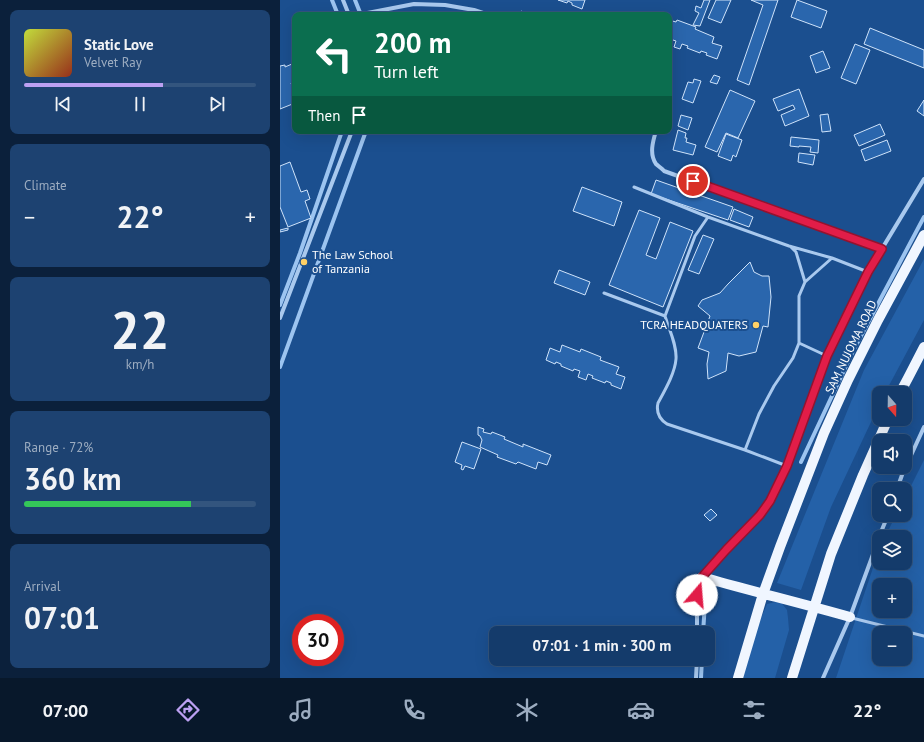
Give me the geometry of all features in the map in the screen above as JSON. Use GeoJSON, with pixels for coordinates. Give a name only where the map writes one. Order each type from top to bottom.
{"type":"FeatureCollection","features":[{"type":"Feature","properties":{"kind":"main road","name":"SAM NUJOMA ROAD"},"geometry":{"type":"LineString","coordinates":[[738,678],[763,594],[824,433],[878,320],[924,235]]}},
{"type":"Feature","properties":{"kind":"main road"},"geometry":{"type":"LineString","coordinates":[[904,386],[924,347]]}},
{"type":"Feature","properties":{"kind":"main road"},"geometry":{"type":"LineString","coordinates":[[792,678],[831,554],[885,426]]}},
{"type":"Feature","properties":{"kind":"main road"},"geometry":{"type":"LineString","coordinates":[[702,577],[850,617]]}},
{"type":"Feature","properties":{"kind":"street"},"geometry":{"type":"LineString","coordinates":[[343,0],[348,12]]}},
{"type":"Feature","properties":{"kind":"street"},"geometry":{"type":"LineString","coordinates":[[373,12],[414,4],[445,5],[480,12]]}},
{"type":"Feature","properties":{"kind":"street"},"geometry":{"type":"LineString","coordinates":[[280,318],[351,134]]}},
{"type":"Feature","properties":{"kind":"street"},"geometry":{"type":"LineString","coordinates":[[655,134],[652,146],[653,157],[656,163],[664,171],[882,249]]}},
{"type":"Feature","properties":{"kind":"street"},"geometry":{"type":"LineString","coordinates":[[697,626],[697,595],[702,577],[760,515],[770,501],[787,466],[827,356],[868,272],[924,178]]}},
{"type":"Feature","properties":{"kind":"street"},"geometry":{"type":"LineString","coordinates":[[900,482],[924,427]]}},
{"type":"Feature","properties":{"kind":"street"},"geometry":{"type":"LineString","coordinates":[[824,678],[850,617],[872,557]]}},
{"type":"Feature","properties":{"kind":"street"},"geometry":{"type":"LineString","coordinates":[[696,678],[697,666]]}},
{"type":"Feature","properties":{"kind":"lane"},"geometry":{"type":"LineString","coordinates":[[634,187],[708,217],[789,246],[832,258],[868,272]]}},
{"type":"Feature","properties":{"kind":"lane"},"geometry":{"type":"LineString","coordinates":[[708,217],[696,236],[665,316],[673,337],[676,358],[669,381],[658,403],[660,418],[667,424],[745,450],[787,466]]}},
{"type":"Feature","properties":{"kind":"lane"},"geometry":{"type":"LineString","coordinates":[[789,246],[796,252],[805,282]]}},
{"type":"Feature","properties":{"kind":"lane"},"geometry":{"type":"LineString","coordinates":[[745,450],[759,414],[774,386],[793,358],[799,343],[800,296],[805,282],[832,258]]}},
{"type":"Feature","properties":{"kind":"lane"},"geometry":{"type":"LineString","coordinates":[[604,293],[665,316]]}},
{"type":"Feature","properties":{"kind":"lane"},"geometry":{"type":"LineString","coordinates":[[799,343],[827,356]]}},
{"type":"Feature","properties":{"kind":"lane"},"geometry":{"type":"LineString","coordinates":[[850,617],[924,636]]}},
{"type":"Feature","properties":{"kind":"shaded area"},"geometry":{"type":"Polygon","coordinates":[[[924,259],[924,320],[889,386],[872,386],[872,420],[831,507],[801,590],[777,583],[864,370],[924,259]]]}},
{"type":"Feature","properties":{"kind":"shaded area"},"geometry":{"type":"Polygon","coordinates":[[[924,460],[924,678],[836,678],[872,570],[912,570],[912,530],[888,530],[892,522],[912,522],[912,484],[924,460]]]}},
{"type":"Feature","properties":{"kind":"shaded area"},"geometry":{"type":"Polygon","coordinates":[[[780,601],[787,610],[789,630],[775,678],[738,678],[767,604],[780,601]]]}},
{"type":"Feature","properties":{"kind":"building"},"geometry":{"type":"Polygon","coordinates":[[[558,0],[585,0],[582,9],[572,5],[572,3],[568,1],[567,3],[558,0]]]}},
{"type":"Feature","properties":{"kind":"building"},"geometry":{"type":"Polygon","coordinates":[[[704,0],[710,0],[700,26],[693,25],[699,13],[695,11],[696,6],[701,8],[704,0]]]}},
{"type":"Feature","properties":{"kind":"building"},"geometry":{"type":"Polygon","coordinates":[[[716,0],[731,0],[721,23],[708,18],[716,0]]]}},
{"type":"Feature","properties":{"kind":"building"},"geometry":{"type":"Polygon","coordinates":[[[751,0],[778,0],[749,85],[737,80],[763,5],[751,0]]]}},
{"type":"Feature","properties":{"kind":"building"},"geometry":{"type":"Polygon","coordinates":[[[797,0],[827,11],[821,28],[791,17],[797,0]]]}},
{"type":"Feature","properties":{"kind":"building"},"geometry":{"type":"Polygon","coordinates":[[[677,20],[696,27],[695,29],[714,37],[712,43],[722,46],[717,59],[706,55],[707,53],[701,51],[700,53],[687,48],[688,46],[682,44],[680,49],[674,47],[676,41],[672,40],[672,21],[676,22],[677,20]]]}},
{"type":"Feature","properties":{"kind":"building"},"geometry":{"type":"Polygon","coordinates":[[[870,28],[924,50],[924,68],[864,44],[870,28]]]}},
{"type":"Feature","properties":{"kind":"building"},"geometry":{"type":"Polygon","coordinates":[[[855,44],[870,50],[856,84],[841,78],[855,44]]]}},
{"type":"Feature","properties":{"kind":"building"},"geometry":{"type":"Polygon","coordinates":[[[823,51],[830,68],[816,73],[810,56],[823,51]]]}},
{"type":"Feature","properties":{"kind":"building"},"geometry":{"type":"Polygon","coordinates":[[[292,64],[292,104],[280,109],[280,66],[285,65],[285,67],[292,64]]]}},
{"type":"Feature","properties":{"kind":"building"},"geometry":{"type":"Polygon","coordinates":[[[714,75],[720,77],[717,84],[710,82],[714,75]]]}},
{"type":"Feature","properties":{"kind":"building"},"geometry":{"type":"Polygon","coordinates":[[[694,79],[701,81],[693,103],[682,99],[688,82],[693,83],[694,79]]]}},
{"type":"Feature","properties":{"kind":"building"},"geometry":{"type":"Polygon","coordinates":[[[799,89],[809,116],[785,126],[781,115],[795,109],[793,105],[778,111],[773,99],[799,89]]]}},
{"type":"Feature","properties":{"kind":"building"},"geometry":{"type":"Polygon","coordinates":[[[730,90],[755,101],[738,138],[726,133],[717,152],[705,147],[730,90]]]}},
{"type":"Feature","properties":{"kind":"building"},"geometry":{"type":"Polygon","coordinates":[[[924,100],[924,116],[917,111],[924,100]]]}},
{"type":"Feature","properties":{"kind":"building"},"geometry":{"type":"Polygon","coordinates":[[[828,114],[831,131],[822,132],[820,115],[828,114]]]}},
{"type":"Feature","properties":{"kind":"building"},"geometry":{"type":"Polygon","coordinates":[[[681,115],[692,118],[688,130],[678,126],[681,115]]]}},
{"type":"Feature","properties":{"kind":"building"},"geometry":{"type":"Polygon","coordinates":[[[880,124],[885,135],[859,146],[854,135],[880,124]]]}},
{"type":"Feature","properties":{"kind":"building"},"geometry":{"type":"Polygon","coordinates":[[[678,130],[686,133],[686,142],[696,145],[693,155],[673,150],[678,130]]]}},
{"type":"Feature","properties":{"kind":"building"},"geometry":{"type":"Polygon","coordinates":[[[726,134],[742,140],[736,157],[733,155],[731,161],[718,156],[726,134]]]}},
{"type":"Feature","properties":{"kind":"building"},"geometry":{"type":"Polygon","coordinates":[[[791,137],[819,140],[818,153],[810,152],[811,147],[790,146],[791,137]]]}},
{"type":"Feature","properties":{"kind":"building"},"geometry":{"type":"Polygon","coordinates":[[[887,140],[891,151],[865,161],[861,150],[887,140]]]}},
{"type":"Feature","properties":{"kind":"building"},"geometry":{"type":"Polygon","coordinates":[[[799,153],[815,155],[813,165],[798,162],[799,153]]]}},
{"type":"Feature","properties":{"kind":"building"},"geometry":{"type":"Polygon","coordinates":[[[290,162],[301,192],[307,190],[310,199],[305,201],[311,218],[288,227],[280,207],[280,166],[290,162]]]}},
{"type":"Feature","properties":{"kind":"building"},"geometry":{"type":"Polygon","coordinates":[[[656,180],[733,207],[728,220],[651,194],[656,180]]]}},
{"type":"Feature","properties":{"kind":"building"},"geometry":{"type":"Polygon","coordinates":[[[582,187],[622,202],[614,226],[573,211],[582,187]]]}},
{"type":"Feature","properties":{"kind":"building"},"geometry":{"type":"Polygon","coordinates":[[[734,209],[753,217],[749,227],[730,220],[734,209]]]}},
{"type":"Feature","properties":{"kind":"building"},"geometry":{"type":"Polygon","coordinates":[[[639,210],[660,218],[646,255],[656,259],[670,222],[693,231],[663,307],[609,285],[639,210]]]}},
{"type":"Feature","properties":{"kind":"building"},"geometry":{"type":"Polygon","coordinates":[[[288,228],[288,230],[280,232],[280,230],[288,228]]]}},
{"type":"Feature","properties":{"kind":"building"},"geometry":{"type":"Polygon","coordinates":[[[703,235],[714,239],[699,274],[688,270],[703,235]]]}},
{"type":"Feature","properties":{"kind":"building"},"geometry":{"type":"Polygon","coordinates":[[[750,262],[754,272],[762,276],[769,276],[771,297],[768,327],[763,326],[756,352],[739,356],[728,353],[726,371],[708,379],[707,364],[709,352],[698,348],[710,316],[698,306],[702,300],[720,293],[750,262]]]}},
{"type":"Feature","properties":{"kind":"building"},"geometry":{"type":"Polygon","coordinates":[[[559,270],[590,282],[585,295],[554,283],[559,270]]]}},
{"type":"Feature","properties":{"kind":"building"},"geometry":{"type":"Polygon","coordinates":[[[562,345],[580,352],[581,349],[601,357],[600,360],[619,367],[616,374],[625,377],[621,389],[606,381],[605,383],[592,378],[593,376],[588,374],[586,380],[578,377],[580,371],[574,369],[573,371],[561,366],[561,364],[556,362],[555,364],[546,360],[550,348],[560,352],[562,345]]]}},
{"type":"Feature","properties":{"kind":"building"},"geometry":{"type":"Polygon","coordinates":[[[478,427],[484,429],[483,432],[491,434],[492,432],[523,447],[523,444],[551,455],[547,465],[538,462],[536,469],[518,462],[516,464],[497,457],[498,455],[480,447],[482,440],[478,435],[478,427]]]}},
{"type":"Feature","properties":{"kind":"building"},"geometry":{"type":"Polygon","coordinates":[[[462,442],[481,449],[474,469],[465,466],[463,470],[461,469],[462,465],[455,462],[462,442]]]}},
{"type":"Feature","properties":{"kind":"building"},"geometry":{"type":"Polygon","coordinates":[[[711,509],[717,515],[710,521],[704,515],[711,509]]]}},
{"type":"Feature","properties":{"kind":"waterway"},"geometry":{"type":"LineString","coordinates":[[332,0],[337,12]]}},
{"type":"Feature","properties":{"kind":"waterway"},"geometry":{"type":"LineString","coordinates":[[355,0],[360,12]]}},
{"type":"Feature","properties":{"kind":"waterway"},"geometry":{"type":"LineString","coordinates":[[280,305],[300,253],[341,134]]}},
{"type":"Feature","properties":{"kind":"waterway"},"geometry":{"type":"LineString","coordinates":[[280,367],[365,134]]}},
{"type":"Feature","properties":{"kind":"waterway"},"geometry":{"type":"LineString","coordinates":[[801,462],[854,349],[924,217]]}},
{"type":"Feature","properties":{"kind":"waterway"},"geometry":{"type":"LineString","coordinates":[[703,626],[705,603]]}},
{"type":"Feature","properties":{"kind":"waterway"},"geometry":{"type":"LineString","coordinates":[[701,678],[702,666]]}},
{"type":"Feature","properties":{"kind":"place","name":"The Law School of Tanzania"},"geometry":{"type":"Point","coordinates":[304,262]}},
{"type":"Feature","properties":{"kind":"place","name":"TCRA HEADQUATERS"},"geometry":{"type":"Point","coordinates":[756,325]}},
{"type":"Feature","properties":{"kind":"route"},"geometry":{"type":"LineString","coordinates":[[693,181],[882,249],[868,272],[827,356],[787,466],[770,501],[760,515],[702,577],[697,595]]}}]}
